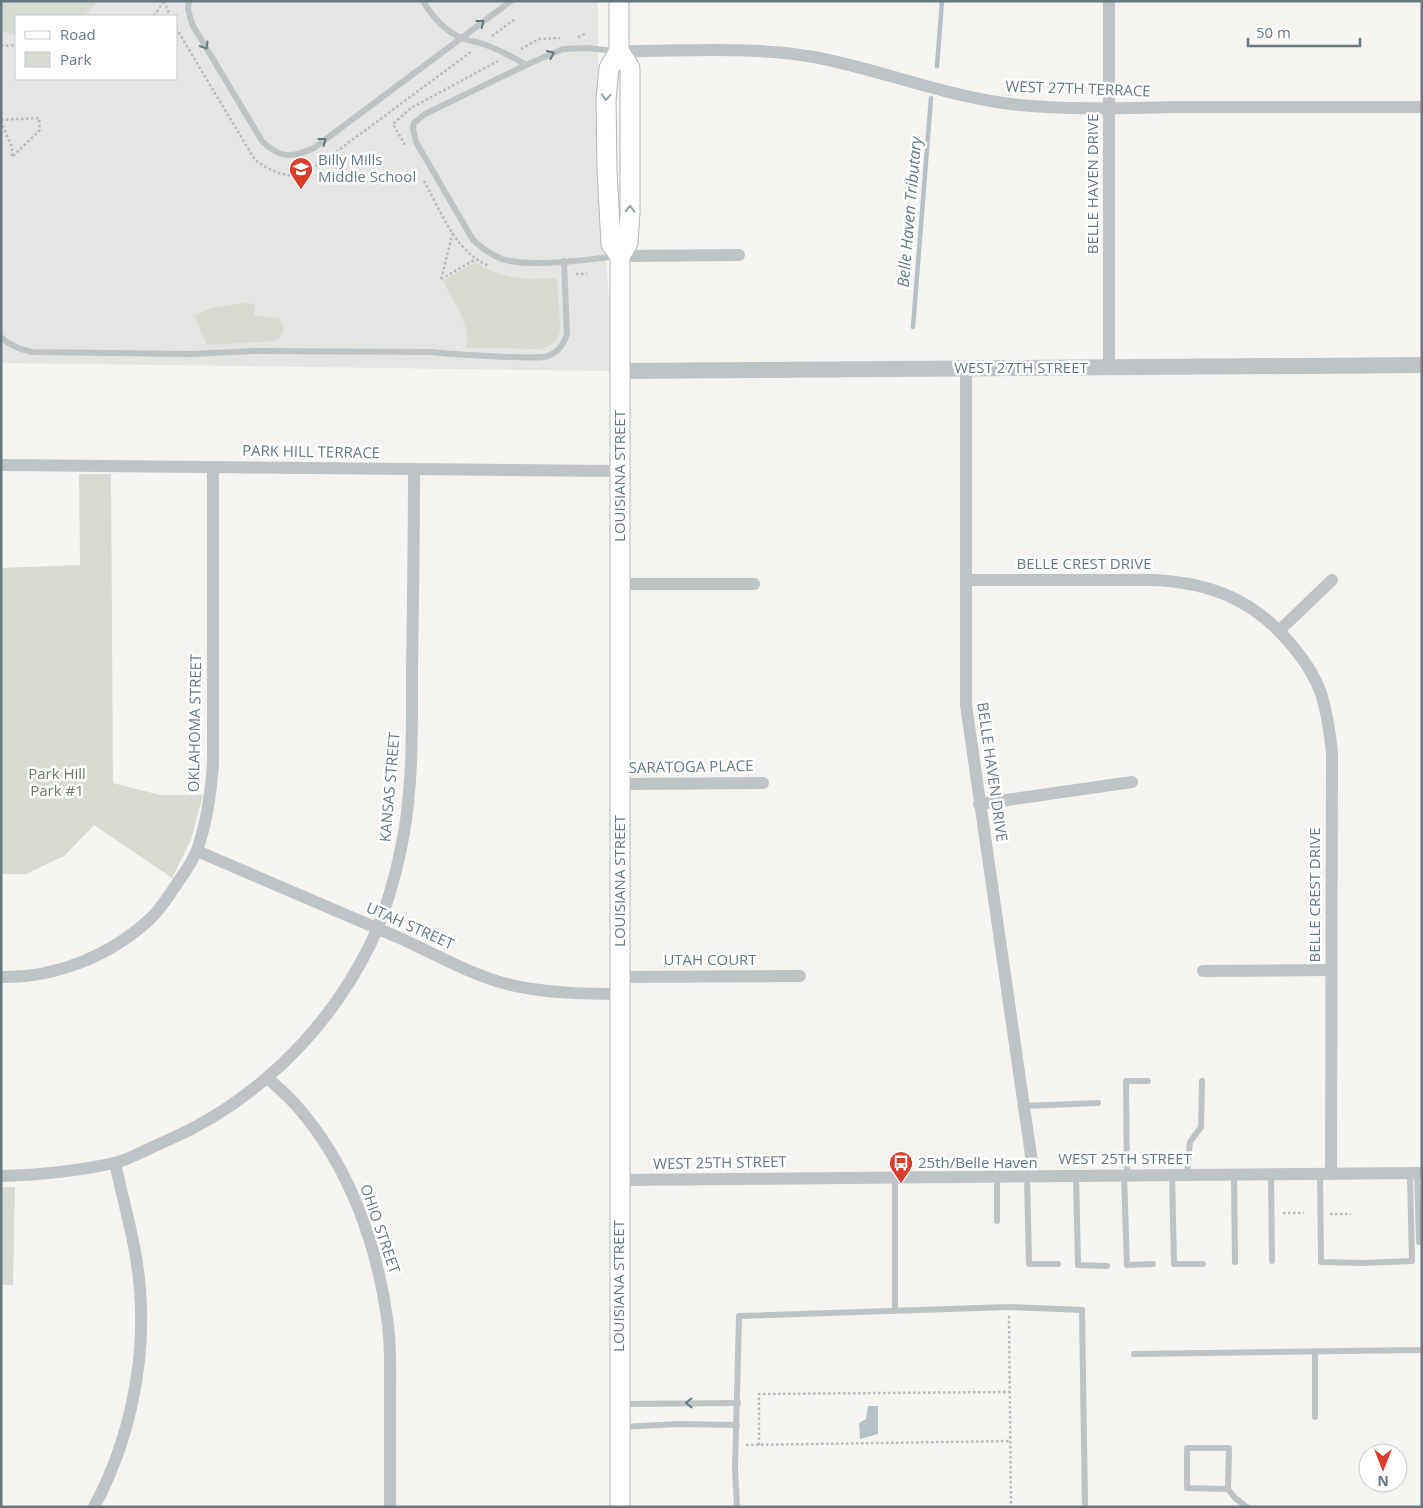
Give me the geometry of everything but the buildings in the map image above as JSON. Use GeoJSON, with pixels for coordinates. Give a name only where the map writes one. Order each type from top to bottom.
{"type":"FeatureCollection","features":[{"type":"Feature","properties":{"kind":"main road","name":"LOUISIANA STREET"},"geometry":{"type":"LineString","coordinates":[[619,1],[619,51],[609,68],[606,100],[611,244],[620,256],[620,1507]]}},
{"type":"Feature","properties":{"kind":"street","name":"BELLE HAVEN DRIVE"},"geometry":{"type":"LineString","coordinates":[[1109,1],[1109,367]]}},
{"type":"Feature","properties":{"kind":"street","name":"WEST 27TH TERRACE"},"geometry":{"type":"LineString","coordinates":[[619,51],[758,51],[784,53],[815,58],[990,101],[1020,105],[1109,108],[1422,107]]}},
{"type":"Feature","properties":{"kind":"street"},"geometry":{"type":"LineString","coordinates":[[620,256],[739,255]]}},
{"type":"Feature","properties":{"kind":"street","name":"WEST 27TH STREET"},"geometry":{"type":"LineString","coordinates":[[620,371],[1422,365]]}},
{"type":"Feature","properties":{"kind":"street","name":"BELLE HAVEN DRIVE"},"geometry":{"type":"LineString","coordinates":[[966,368],[966,705],[1024,1106],[1030,1176]]}},
{"type":"Feature","properties":{"kind":"street","name":"PARK HILL TERRACE"},"geometry":{"type":"LineString","coordinates":[[1,465],[620,471]]}},
{"type":"Feature","properties":{"kind":"street","name":"OKLAHOMA STREET"},"geometry":{"type":"LineString","coordinates":[[1,977],[31,976],[82,962],[107,950],[131,935],[152,918],[167,898],[196,851],[205,823],[211,791],[213,764],[213,467]]}},
{"type":"Feature","properties":{"kind":"street","name":"KANSAS STREET"},"geometry":{"type":"LineString","coordinates":[[1,1176],[44,1174],[115,1162],[183,1134],[204,1123],[237,1102],[268,1078],[307,1038],[333,1006],[356,972],[377,929],[390,892],[405,829],[410,783],[412,734],[414,469]]}},
{"type":"Feature","properties":{"kind":"street","name":"BELLE CREST DRIVE"},"geometry":{"type":"LineString","coordinates":[[966,580],[1179,581],[1221,593],[1248,605],[1280,630],[1311,672],[1320,693],[1330,732],[1332,754],[1331,970],[1326,1174]]}},
{"type":"Feature","properties":{"kind":"street"},"geometry":{"type":"LineString","coordinates":[[1280,630],[1332,580]]}},
{"type":"Feature","properties":{"kind":"street"},"geometry":{"type":"LineString","coordinates":[[620,584],[754,584]]}},
{"type":"Feature","properties":{"kind":"street","name":"SARATOGA PLACE"},"geometry":{"type":"LineString","coordinates":[[620,784],[763,782]]}},
{"type":"Feature","properties":{"kind":"street"},"geometry":{"type":"LineString","coordinates":[[980,804],[1132,782]]}},
{"type":"Feature","properties":{"kind":"street","name":"UTAH STREET"},"geometry":{"type":"LineString","coordinates":[[196,851],[482,976],[505,983],[559,993],[620,986]]}},
{"type":"Feature","properties":{"kind":"street"},"geometry":{"type":"LineString","coordinates":[[1203,970],[1331,970]]}},
{"type":"Feature","properties":{"kind":"street","name":"UTAH COURT"},"geometry":{"type":"LineString","coordinates":[[620,986],[800,976]]}},
{"type":"Feature","properties":{"kind":"street","name":"OHIO STREET"},"geometry":{"type":"LineString","coordinates":[[268,1078],[295,1104],[322,1138],[340,1168],[355,1200],[371,1245],[382,1285],[388,1326],[390,1507]]}},
{"type":"Feature","properties":{"kind":"street"},"geometry":{"type":"LineString","coordinates":[[94,1507],[113,1469],[131,1408],[138,1368],[141,1329],[140,1290],[136,1255],[115,1162]]}},
{"type":"Feature","properties":{"kind":"street","name":"WEST 25TH STREET"},"geometry":{"type":"LineString","coordinates":[[619,1180],[1416,1173]]}},
{"type":"Feature","properties":{"kind":"lane"},"geometry":{"type":"LineString","coordinates":[[189,1],[188,9],[192,24],[262,141],[271,150],[283,155],[299,155],[314,148],[511,1]]}},
{"type":"Feature","properties":{"kind":"lane"},"geometry":{"type":"LineString","coordinates":[[423,1],[444,27],[461,38],[509,55],[526,65]]}},
{"type":"Feature","properties":{"kind":"lane"},"geometry":{"type":"LineString","coordinates":[[619,51],[587,48],[563,49],[425,114],[414,123],[413,129],[416,142],[473,240],[486,251],[502,259],[516,262],[564,261],[620,256]]}},
{"type":"Feature","properties":{"kind":"lane"},"geometry":{"type":"LineString","coordinates":[[1,336],[6,342],[19,349],[32,352],[191,354],[254,351],[421,352],[458,355],[548,356],[557,351],[568,334],[564,261]]}},
{"type":"Feature","properties":{"kind":"lane"},"geometry":{"type":"LineString","coordinates":[[1148,1081],[1126,1081],[1128,1265],[1153,1264]]}},
{"type":"Feature","properties":{"kind":"lane"},"geometry":{"type":"LineString","coordinates":[[1188,1175],[1190,1142],[1201,1127],[1202,1082]]}},
{"type":"Feature","properties":{"kind":"lane"},"geometry":{"type":"LineString","coordinates":[[1024,1106],[1098,1103]]}},
{"type":"Feature","properties":{"kind":"lane"},"geometry":{"type":"LineString","coordinates":[[1326,1174],[1321,1262],[1364,1264],[1412,1262],[1416,1173]]}},
{"type":"Feature","properties":{"kind":"lane"},"geometry":{"type":"LineString","coordinates":[[1416,1173],[1419,1242]]}},
{"type":"Feature","properties":{"kind":"lane"},"geometry":{"type":"LineString","coordinates":[[1271,1174],[1272,1261]]}},
{"type":"Feature","properties":{"kind":"lane"},"geometry":{"type":"LineString","coordinates":[[1172,1175],[1174,1264],[1203,1264]]}},
{"type":"Feature","properties":{"kind":"lane"},"geometry":{"type":"LineString","coordinates":[[1234,1175],[1234,1262]]}},
{"type":"Feature","properties":{"kind":"lane"},"geometry":{"type":"LineString","coordinates":[[1030,1176],[1029,1264],[1058,1264]]}},
{"type":"Feature","properties":{"kind":"lane"},"geometry":{"type":"LineString","coordinates":[[1076,1176],[1078,1265],[1106,1266]]}},
{"type":"Feature","properties":{"kind":"lane"},"geometry":{"type":"LineString","coordinates":[[997,1177],[997,1221]]}},
{"type":"Feature","properties":{"kind":"lane"},"geometry":{"type":"LineString","coordinates":[[895,1178],[895,1310]]}},
{"type":"Feature","properties":{"kind":"lane"},"geometry":{"type":"LineString","coordinates":[[737,1507],[735,1469],[739,1316],[1009,1307],[1082,1310],[1085,1507]]}},
{"type":"Feature","properties":{"kind":"lane"},"geometry":{"type":"LineString","coordinates":[[1134,1354],[1422,1350]]}},
{"type":"Feature","properties":{"kind":"lane"},"geometry":{"type":"LineString","coordinates":[[1315,1351],[1316,1417]]}},
{"type":"Feature","properties":{"kind":"lane"},"geometry":{"type":"LineString","coordinates":[[620,1404],[738,1402]]}},
{"type":"Feature","properties":{"kind":"lane"},"geometry":{"type":"LineString","coordinates":[[620,1427],[678,1424],[737,1425]]}},
{"type":"Feature","properties":{"kind":"lane"},"geometry":{"type":"LineString","coordinates":[[1228,1489],[1187,1488],[1187,1448],[1229,1448],[1228,1489],[1234,1498],[1247,1507]]}},
{"type":"Feature","properties":{"kind":"path"},"geometry":{"type":"LineString","coordinates":[[155,15],[164,1]]}},
{"type":"Feature","properties":{"kind":"path"},"geometry":{"type":"LineString","coordinates":[[164,1],[170,15]]}},
{"type":"Feature","properties":{"kind":"path"},"geometry":{"type":"LineString","coordinates":[[178,31],[255,160],[270,170],[286,174],[302,174],[324,161],[515,18]]}},
{"type":"Feature","properties":{"kind":"path"},"geometry":{"type":"LineString","coordinates":[[577,37],[587,33]]}},
{"type":"Feature","properties":{"kind":"path"},"geometry":{"type":"LineString","coordinates":[[407,149],[393,124],[411,108],[539,39],[563,38]]}},
{"type":"Feature","properties":{"kind":"path"},"geometry":{"type":"LineString","coordinates":[[1,46],[15,45]]}},
{"type":"Feature","properties":{"kind":"path"},"geometry":{"type":"LineString","coordinates":[[39,118],[40,130],[12,157],[12,147],[1,121],[39,118]]}},
{"type":"Feature","properties":{"kind":"path"},"geometry":{"type":"LineString","coordinates":[[421,174],[464,248],[476,260],[494,268]]}},
{"type":"Feature","properties":{"kind":"path"},"geometry":{"type":"LineString","coordinates":[[453,232],[441,278],[476,260]]}},
{"type":"Feature","properties":{"kind":"path"},"geometry":{"type":"LineString","coordinates":[[565,274],[587,274]]}},
{"type":"Feature","properties":{"kind":"path"},"geometry":{"type":"LineString","coordinates":[[1274,1213],[1304,1213]]}},
{"type":"Feature","properties":{"kind":"path"},"geometry":{"type":"LineString","coordinates":[[1322,1214],[1351,1214]]}},
{"type":"Feature","properties":{"kind":"path"},"geometry":{"type":"LineString","coordinates":[[1009,1307],[1011,1507]]}},
{"type":"Feature","properties":{"kind":"path"},"geometry":{"type":"LineString","coordinates":[[759,1445],[759,1394],[1010,1392]]}},
{"type":"Feature","properties":{"kind":"path"},"geometry":{"type":"LineString","coordinates":[[746,1445],[1010,1441]]}},
{"type":"Feature","properties":{"kind":"shaded area","name":"Billy Mills Middle School"},"geometry":{"type":"Polygon","coordinates":[[[1,1],[598,1],[598,154],[609,301],[610,371],[1,363],[1,1]]]}},
{"type":"Feature","properties":{"kind":"shaded area"},"geometry":{"type":"Polygon","coordinates":[[[868,1406],[878,1406],[878,1434],[860,1439],[859,1423],[866,1419],[868,1406]]]}},
{"type":"Feature","properties":{"kind":"green space"},"geometry":{"type":"Polygon","coordinates":[[[1,1],[98,1],[85,15],[15,15],[15,35],[1,31],[1,1]]]}},
{"type":"Feature","properties":{"kind":"green space"},"geometry":{"type":"Polygon","coordinates":[[[475,262],[494,272],[514,277],[535,279],[557,278],[560,332],[555,343],[542,349],[466,348],[467,332],[464,323],[443,281],[475,262]]]}},
{"type":"Feature","properties":{"kind":"green space"},"geometry":{"type":"Polygon","coordinates":[[[245,303],[255,304],[254,316],[280,318],[284,329],[279,339],[274,341],[207,345],[194,316],[211,308],[245,303]]]}},
{"type":"Feature","properties":{"kind":"green space","name":"Park Hill Park #1"},"geometry":{"type":"Polygon","coordinates":[[[79,474],[111,474],[113,783],[160,795],[203,795],[191,840],[172,878],[94,825],[64,856],[26,874],[1,874],[1,568],[80,565],[79,474]]]}},
{"type":"Feature","properties":{"kind":"green space"},"geometry":{"type":"Polygon","coordinates":[[[1,1187],[15,1187],[13,1285],[1,1285],[1,1187]]]}},
{"type":"Feature","properties":{"kind":"waterway","name":"Belle Haven Tributary"},"geometry":{"type":"LineString","coordinates":[[937,66],[942,1]]}},
{"type":"Feature","properties":{"kind":"waterway","name":"Belle Haven Tributary"},"geometry":{"type":"LineString","coordinates":[[913,327],[931,98]]}},
{"type":"Feature","properties":{"kind":"place","name":"Billy Mills Middle School"},"geometry":{"type":"Point","coordinates":[301,190]}},
{"type":"Feature","properties":{"kind":"place","name":"25th/Belle Haven"},"geometry":{"type":"Point","coordinates":[901,1184]}}]}
